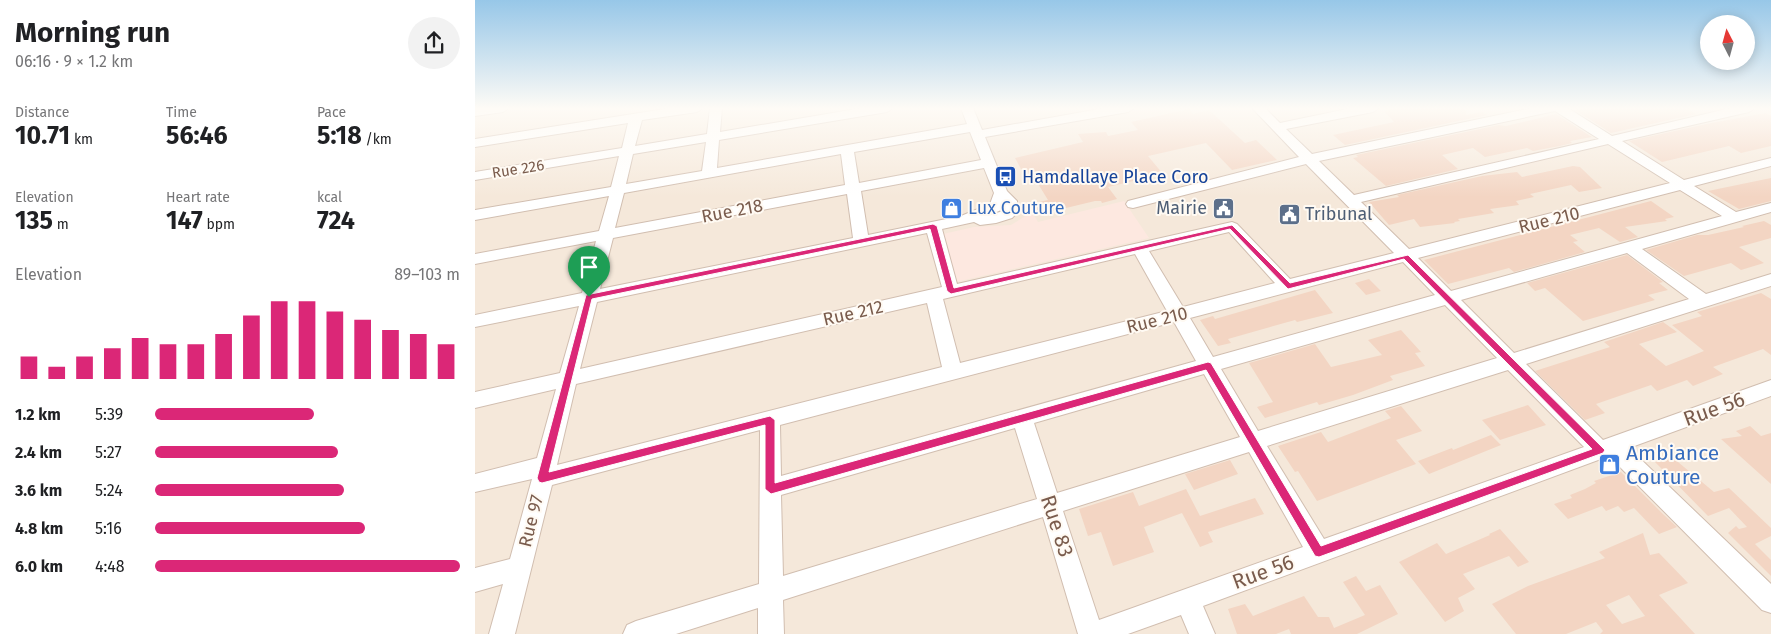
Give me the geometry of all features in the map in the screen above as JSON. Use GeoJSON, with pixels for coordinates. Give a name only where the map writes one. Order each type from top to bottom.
{"type":"FeatureCollection","features":[{"type":"Feature","properties":{"kind":"street"},"geometry":{"type":"LineString","coordinates":[[475,143],[510,138]]}},
{"type":"Feature","properties":{"kind":"street","name":"Rue 97"},"geometry":{"type":"LineString","coordinates":[[502,634],[630,138]]}},
{"type":"Feature","properties":{"kind":"street","name":"Rue 226"},"geometry":{"type":"LineString","coordinates":[[475,176],[709,138]]}},
{"type":"Feature","properties":{"kind":"street"},"geometry":{"type":"LineString","coordinates":[[709,174],[713,138]]}},
{"type":"Feature","properties":{"kind":"street"},"geometry":{"type":"LineString","coordinates":[[475,215],[847,150],[931,138]]}},
{"type":"Feature","properties":{"kind":"street"},"geometry":{"type":"LineString","coordinates":[[475,321],[933,226],[965,220],[994,220],[1010,213],[1011,203],[1001,193],[978,138]]}},
{"type":"Feature","properties":{"kind":"street"},"geometry":{"type":"LineString","coordinates":[[1287,138],[1511,361],[1771,601]]}},
{"type":"Feature","properties":{"kind":"street"},"geometry":{"type":"LineString","coordinates":[[1133,204],[1309,160],[1413,138]]}},
{"type":"Feature","properties":{"kind":"street"},"geometry":{"type":"LineString","coordinates":[[1606,138],[1734,217]]}},
{"type":"Feature","properties":{"kind":"street"},"geometry":{"type":"LineString","coordinates":[[1350,200],[1620,138]]}},
{"type":"Feature","properties":{"kind":"street"},"geometry":{"type":"LineString","coordinates":[[847,150],[861,241]]}},
{"type":"Feature","properties":{"kind":"street","name":"Rue 210"},"geometry":{"type":"LineString","coordinates":[[475,483],[544,472],[770,420],[1771,162]]}},
{"type":"Feature","properties":{"kind":"street","name":"Rue 218"},"geometry":{"type":"LineString","coordinates":[[475,259],[988,163]]}},
{"type":"Feature","properties":{"kind":"street"},"geometry":{"type":"LineString","coordinates":[[771,489],[1771,207]]}},
{"type":"Feature","properties":{"kind":"street"},"geometry":{"type":"LineString","coordinates":[[933,226],[953,373]]}},
{"type":"Feature","properties":{"kind":"street","name":"Rue 212"},"geometry":{"type":"LineString","coordinates":[[475,400],[1232,227],[1288,286]]}},
{"type":"Feature","properties":{"kind":"street"},"geometry":{"type":"LineString","coordinates":[[1629,247],[1703,301]]}},
{"type":"Feature","properties":{"kind":"street"},"geometry":{"type":"LineString","coordinates":[[1139,248],[1319,552]]}},
{"type":"Feature","properties":{"kind":"street"},"geometry":{"type":"LineString","coordinates":[[636,634],[1771,280]]}},
{"type":"Feature","properties":{"kind":"street","name":"Rue 56"},"geometry":{"type":"LineString","coordinates":[[1092,634],[1771,388]]}},
{"type":"Feature","properties":{"kind":"street","name":"Rue 83"},"geometry":{"type":"LineString","coordinates":[[1022,418],[1092,634]]}},
{"type":"Feature","properties":{"kind":"street"},"geometry":{"type":"LineString","coordinates":[[770,420],[771,634]]}},
{"type":"Feature","properties":{"kind":"street"},"geometry":{"type":"LineString","coordinates":[[475,580],[519,568]]}},
{"type":"Feature","properties":{"kind":"street"},"geometry":{"type":"LineString","coordinates":[[1187,600],[1201,634]]}},
{"type":"Feature","properties":{"kind":"shaded area"},"geometry":{"type":"Polygon","coordinates":[[[475,138],[1771,138],[1771,634],[475,634],[475,138]]]}},
{"type":"Feature","properties":{"kind":"shaded area"},"geometry":{"type":"Polygon","coordinates":[[[1124,201],[1149,238],[956,282],[943,234],[974,227],[1011,225],[1032,212],[1038,222],[1124,201]]]}},
{"type":"Feature","properties":{"kind":"building"},"geometry":{"type":"Polygon","coordinates":[[[1080,138],[1239,138],[1245,143],[1256,140],[1277,160],[1232,170],[1206,143],[1148,156],[1163,174],[1108,187],[1117,199],[1102,203],[1101,201],[1095,201],[1037,215],[1031,204],[1048,200],[1035,179],[1032,180],[1026,168],[1021,169],[1015,158],[1083,142],[1080,138]]]}},
{"type":"Feature","properties":{"kind":"building"},"geometry":{"type":"Polygon","coordinates":[[[1336,138],[1380,138],[1345,145],[1336,138]]]}},
{"type":"Feature","properties":{"kind":"building"},"geometry":{"type":"Polygon","coordinates":[[[1439,138],[1589,138],[1570,141],[1572,143],[1560,146],[1533,151],[1527,148],[1485,157],[1473,148],[1442,155],[1458,169],[1386,186],[1353,158],[1358,157],[1356,155],[1439,138]]]}},
{"type":"Feature","properties":{"kind":"building"},"geometry":{"type":"Polygon","coordinates":[[[1645,138],[1771,138],[1771,146],[1741,153],[1729,146],[1662,162],[1629,141],[1645,138]]]}},
{"type":"Feature","properties":{"kind":"building"},"geometry":{"type":"Polygon","coordinates":[[[1573,166],[1580,167],[1602,188],[1579,192],[1571,185],[1530,194],[1534,197],[1516,201],[1519,205],[1490,209],[1494,213],[1458,219],[1460,221],[1455,223],[1420,227],[1414,219],[1389,225],[1369,202],[1399,197],[1397,195],[1482,176],[1517,172],[1522,177],[1573,166]]]}},
{"type":"Feature","properties":{"kind":"building"},"geometry":{"type":"Polygon","coordinates":[[[1771,178],[1771,201],[1739,209],[1708,191],[1771,178]]]}},
{"type":"Feature","properties":{"kind":"building"},"geometry":{"type":"Polygon","coordinates":[[[1651,201],[1674,217],[1665,219],[1667,221],[1625,227],[1638,237],[1620,242],[1599,228],[1570,235],[1578,241],[1573,242],[1585,252],[1514,272],[1509,268],[1448,284],[1424,260],[1651,201]]]}},
{"type":"Feature","properties":{"kind":"building"},"geometry":{"type":"Polygon","coordinates":[[[1764,221],[1771,225],[1771,238],[1739,247],[1764,263],[1741,270],[1731,263],[1684,276],[1646,250],[1697,235],[1708,235],[1764,221]]]}},
{"type":"Feature","properties":{"kind":"building"},"geometry":{"type":"Polygon","coordinates":[[[1627,255],[1663,282],[1659,283],[1668,290],[1648,295],[1655,300],[1583,321],[1545,288],[1535,291],[1527,283],[1627,255]]]}},
{"type":"Feature","properties":{"kind":"building"},"geometry":{"type":"Polygon","coordinates":[[[1369,279],[1381,291],[1366,295],[1355,283],[1369,279]]]}},
{"type":"Feature","properties":{"kind":"building"},"geometry":{"type":"Polygon","coordinates":[[[1315,290],[1333,313],[1297,322],[1295,320],[1228,339],[1231,343],[1218,346],[1200,320],[1213,316],[1215,319],[1315,290]]]}},
{"type":"Feature","properties":{"kind":"building"},"geometry":{"type":"Polygon","coordinates":[[[1761,293],[1771,299],[1771,355],[1763,349],[1713,367],[1723,374],[1693,386],[1687,380],[1657,391],[1651,385],[1596,404],[1605,413],[1585,420],[1535,371],[1610,347],[1604,342],[1663,322],[1677,332],[1639,344],[1666,366],[1704,351],[1672,325],[1702,316],[1697,312],[1761,293]]]}},
{"type":"Feature","properties":{"kind":"building"},"geometry":{"type":"Polygon","coordinates":[[[1401,330],[1421,352],[1415,353],[1425,366],[1390,376],[1393,380],[1319,405],[1317,402],[1265,418],[1257,407],[1273,402],[1249,363],[1315,344],[1331,367],[1382,355],[1368,340],[1401,330]]]}},
{"type":"Feature","properties":{"kind":"building"},"geometry":{"type":"Polygon","coordinates":[[[1528,405],[1546,425],[1500,440],[1482,420],[1528,405]]]}},
{"type":"Feature","properties":{"kind":"building"},"geometry":{"type":"Polygon","coordinates":[[[1401,406],[1422,431],[1396,440],[1416,464],[1317,501],[1298,471],[1295,472],[1278,446],[1321,432],[1328,442],[1391,418],[1385,411],[1401,406]]]}},
{"type":"Feature","properties":{"kind":"building"},"geometry":{"type":"Polygon","coordinates":[[[1750,426],[1761,436],[1771,433],[1771,484],[1721,439],[1742,436],[1736,431],[1750,426]]]}},
{"type":"Feature","properties":{"kind":"building"},"geometry":{"type":"Polygon","coordinates":[[[1491,435],[1501,445],[1429,474],[1418,461],[1452,448],[1453,450],[1491,435]]]}},
{"type":"Feature","properties":{"kind":"building"},"geometry":{"type":"Polygon","coordinates":[[[1672,457],[1714,492],[1729,488],[1771,528],[1771,536],[1755,544],[1771,560],[1771,576],[1728,533],[1736,526],[1739,529],[1747,527],[1729,508],[1708,516],[1655,462],[1672,457]]]}},
{"type":"Feature","properties":{"kind":"building"},"geometry":{"type":"Polygon","coordinates":[[[1230,460],[1238,474],[1194,490],[1185,474],[1230,460]]]}},
{"type":"Feature","properties":{"kind":"building"},"geometry":{"type":"Polygon","coordinates":[[[1621,472],[1677,527],[1659,534],[1634,508],[1624,512],[1618,506],[1606,511],[1602,506],[1568,519],[1554,504],[1572,498],[1570,495],[1596,483],[1594,481],[1621,472]]]}},
{"type":"Feature","properties":{"kind":"building"},"geometry":{"type":"Polygon","coordinates":[[[1186,489],[1200,516],[1255,498],[1264,514],[1208,532],[1213,542],[1200,547],[1182,513],[1144,527],[1154,552],[1113,566],[1101,532],[1088,536],[1079,509],[1133,492],[1139,506],[1186,489]]]}},
{"type":"Feature","properties":{"kind":"building"},"geometry":{"type":"Polygon","coordinates":[[[1500,529],[1529,562],[1518,567],[1509,556],[1463,574],[1475,589],[1458,598],[1464,611],[1445,622],[1399,562],[1437,543],[1446,554],[1500,529]]]}},
{"type":"Feature","properties":{"kind":"building"},"geometry":{"type":"Polygon","coordinates":[[[1643,533],[1650,555],[1659,553],[1688,583],[1659,595],[1695,634],[1600,634],[1603,631],[1596,622],[1566,634],[1516,634],[1492,604],[1528,586],[1605,558],[1599,552],[1643,533]],[[1629,595],[1606,605],[1622,624],[1645,616],[1629,595]]]}},
{"type":"Feature","properties":{"kind":"building"},"geometry":{"type":"Polygon","coordinates":[[[1356,576],[1366,591],[1380,585],[1398,614],[1357,634],[1291,634],[1289,629],[1276,634],[1237,634],[1228,609],[1245,604],[1253,616],[1304,596],[1318,617],[1329,617],[1334,628],[1365,615],[1343,582],[1356,576]]]}},
{"type":"Feature","properties":{"kind":"place","name":"Hamdallaye Place Coro"},"geometry":{"type":"Point","coordinates":[1006,177]}},
{"type":"Feature","properties":{"kind":"place","name":"Lux Couture"},"geometry":{"type":"Point","coordinates":[952,208]}},
{"type":"Feature","properties":{"kind":"place","name":"Mairie"},"geometry":{"type":"Point","coordinates":[1223,208]}},
{"type":"Feature","properties":{"kind":"place","name":"Tribunal"},"geometry":{"type":"Point","coordinates":[1289,214]}},
{"type":"Feature","properties":{"kind":"place","name":"Ambiance Couture"},"geometry":{"type":"Point","coordinates":[1610,465]}},
{"type":"Feature","properties":{"kind":"route"},"geometry":{"type":"LineString","coordinates":[[933,226],[951,291],[1232,227],[1288,286],[1406,256],[1600,450],[1319,552],[1208,366],[771,489],[770,420],[542,478],[589,297],[933,226]]}}]}
